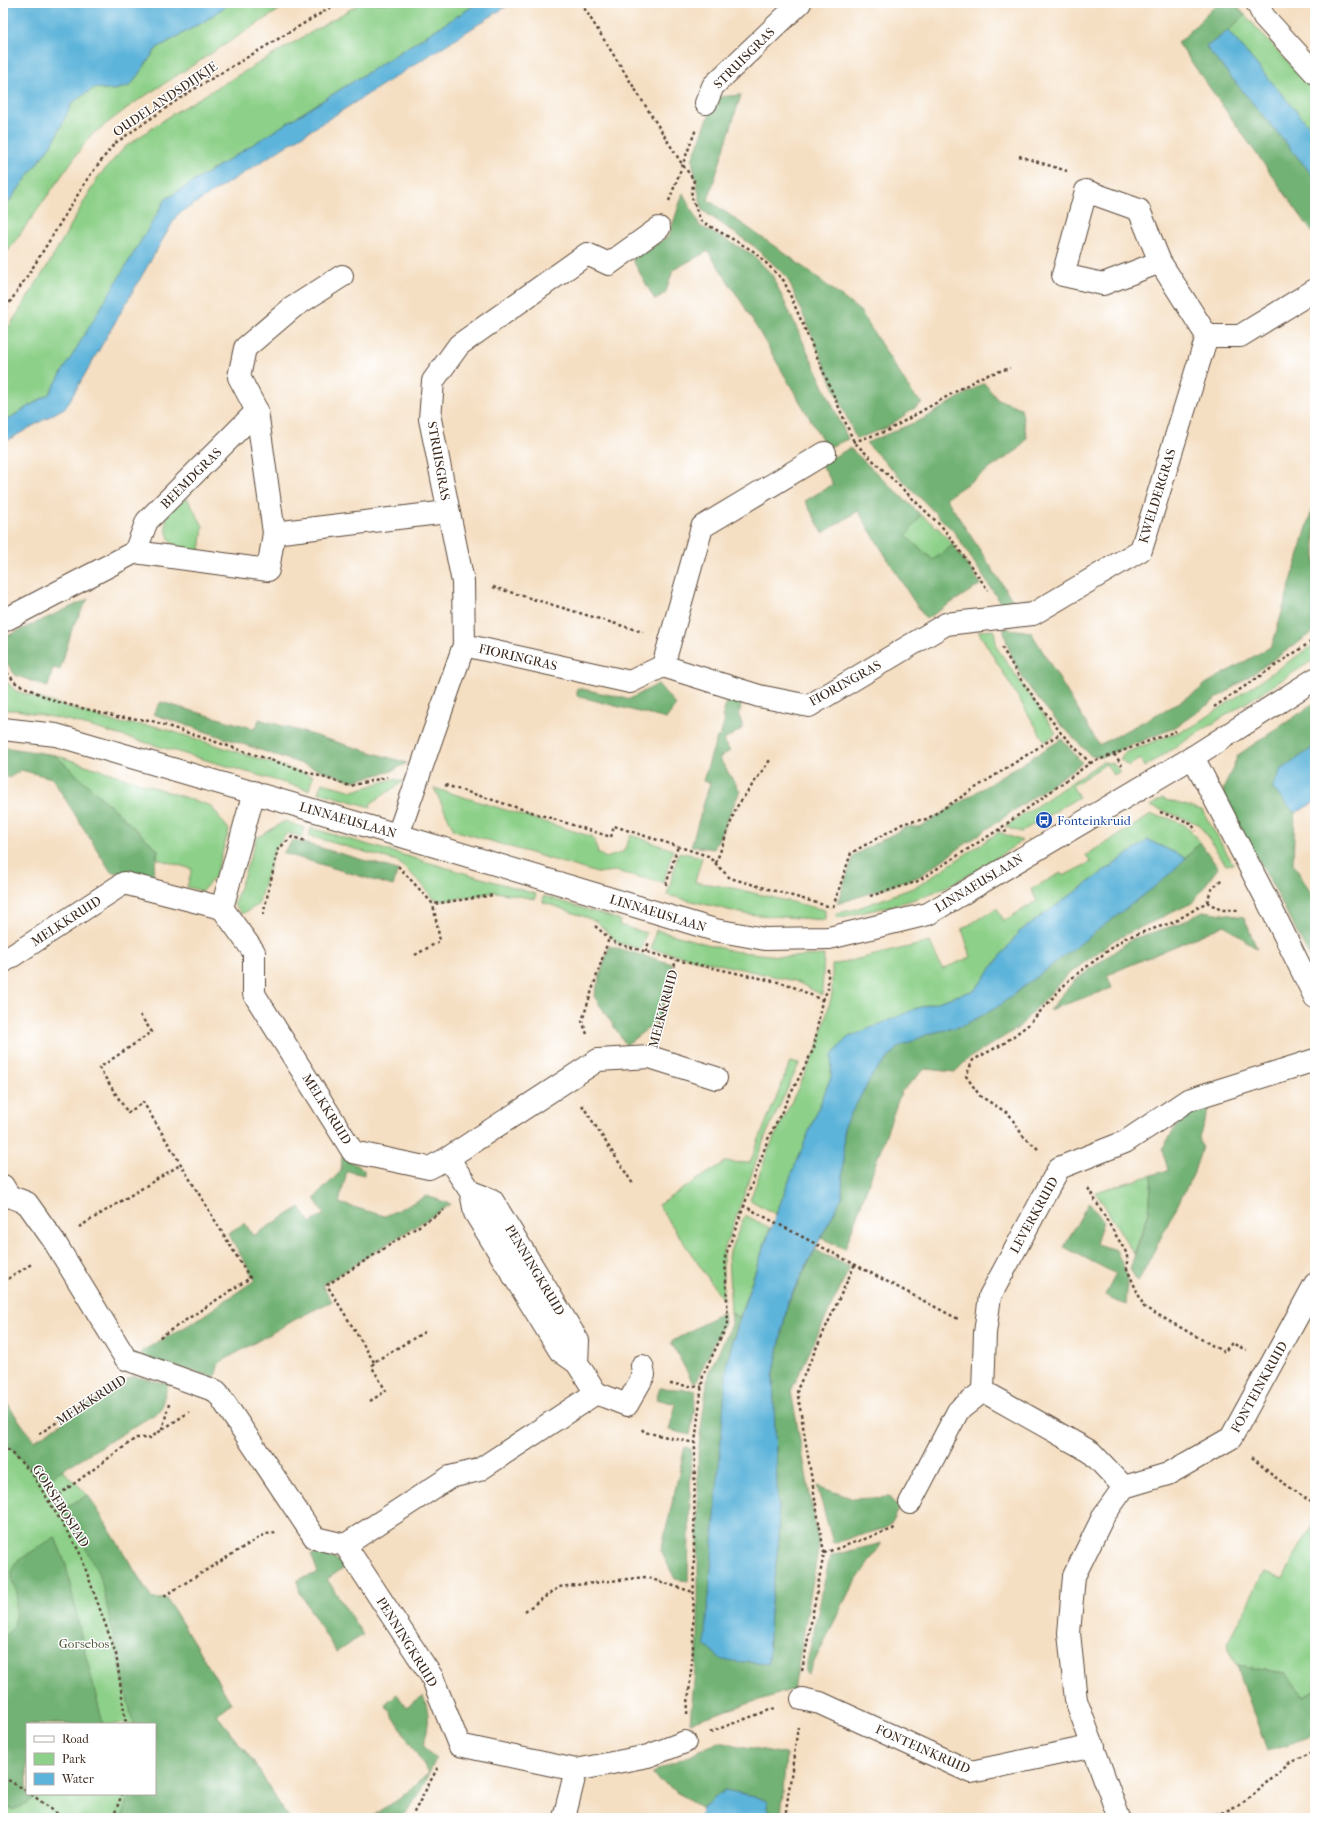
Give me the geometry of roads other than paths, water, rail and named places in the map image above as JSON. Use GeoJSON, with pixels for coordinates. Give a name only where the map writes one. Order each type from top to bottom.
{"type":"FeatureCollection","features":[{"type":"Feature","properties":{"kind":"street","name":"STRUISGRAS"},"geometry":{"type":"LineString","coordinates":[[706,103],[713,86],[800,3]]}},
{"type":"Feature","properties":{"kind":"street"},"geometry":{"type":"LineString","coordinates":[[1257,3],[1264,17],[1315,73]]}},
{"type":"Feature","properties":{"kind":"street"},"geometry":{"type":"LineString","coordinates":[[1160,262],[1103,284],[1063,275],[1086,191],[1139,210],[1160,262],[1207,336],[1240,336],[1315,290]]}},
{"type":"Feature","properties":{"kind":"street","name":"STRUISGRAS"},"geometry":{"type":"LineString","coordinates":[[398,834],[464,645],[462,582],[447,512],[430,419],[433,381],[459,345],[586,254],[609,264],[659,228]]}},
{"type":"Feature","properties":{"kind":"street"},"geometry":{"type":"LineString","coordinates":[[3,621],[135,552],[268,570],[274,534],[257,411],[239,377],[245,348],[292,308],[342,276]]}},
{"type":"Feature","properties":{"kind":"street","name":"KWELDERGRAS"},"geometry":{"type":"LineString","coordinates":[[999,618],[1033,614],[1141,550],[1207,336]]}},
{"type":"Feature","properties":{"kind":"street","name":"BEEMDGRAS"},"geometry":{"type":"LineString","coordinates":[[135,552],[147,521],[257,411]]}},
{"type":"Feature","properties":{"kind":"street"},"geometry":{"type":"LineString","coordinates":[[663,666],[702,527],[825,454]]}},
{"type":"Feature","properties":{"kind":"street"},"geometry":{"type":"LineString","coordinates":[[274,534],[447,512]]}},
{"type":"Feature","properties":{"kind":"street","name":"FIORINGRAS"},"geometry":{"type":"LineString","coordinates":[[464,645],[630,682],[663,666],[759,696],[809,706],[946,624],[999,618]]}},
{"type":"Feature","properties":{"kind":"street","name":"LINNAEUSLAAN"},"geometry":{"type":"LineString","coordinates":[[3,729],[56,735],[398,834],[714,930],[765,939],[829,938],[928,914],[1193,757],[1315,679]]}},
{"type":"Feature","properties":{"kind":"street"},"geometry":{"type":"LineString","coordinates":[[1193,757],[1315,997]]}},
{"type":"Feature","properties":{"kind":"street"},"geometry":{"type":"LineString","coordinates":[[222,908],[254,792]]}},
{"type":"Feature","properties":{"kind":"street","name":"MELKKRUID"},"geometry":{"type":"LineString","coordinates":[[3,962],[124,883],[222,908],[254,952],[254,994],[353,1152],[429,1168],[448,1158],[598,1060],[650,1057],[716,1078]]}},
{"type":"Feature","properties":{"kind":"street","name":"LEVERKRUID"},"geometry":{"type":"LineString","coordinates":[[983,1391],[985,1333],[990,1296],[1059,1168],[1125,1142],[1188,1100],[1315,1060]]}},
{"type":"Feature","properties":{"kind":"street","name":"PENNINGKRUID"},"geometry":{"type":"LineString","coordinates":[[448,1158],[471,1192],[475,1213],[556,1345],[560,1351],[577,1363],[596,1393]]}},
{"type":"Feature","properties":{"kind":"street","name":"MELKKRUID"},"geometry":{"type":"LineString","coordinates":[[3,1186],[10,1196],[27,1203],[56,1244],[134,1363],[216,1391],[315,1538],[345,1545]]}},
{"type":"Feature","properties":{"kind":"street","name":"FONTEINKRUID"},"geometry":{"type":"LineString","coordinates":[[1124,1487],[1168,1474],[1231,1438],[1315,1284]]}},
{"type":"Feature","properties":{"kind":"street"},"geometry":{"type":"LineString","coordinates":[[345,1545],[450,1477],[479,1470],[596,1393],[627,1405],[644,1375],[642,1366]]}},
{"type":"Feature","properties":{"kind":"street"},"geometry":{"type":"LineString","coordinates":[[910,1502],[958,1411],[983,1391],[1091,1452],[1124,1487],[1104,1514],[1074,1576],[1069,1633],[1076,1700],[1119,1818]]}},
{"type":"Feature","properties":{"kind":"street","name":"PENNINGKRUID"},"geometry":{"type":"LineString","coordinates":[[345,1545],[432,1677],[459,1745],[576,1770]]}},
{"type":"Feature","properties":{"kind":"street","name":"FONTEINKRUID"},"geometry":{"type":"LineString","coordinates":[[802,1699],[820,1703],[971,1772],[1094,1746]]}},
{"type":"Feature","properties":{"kind":"street"},"geometry":{"type":"LineString","coordinates":[[564,1818],[576,1770],[648,1756],[685,1742]]}},
{"type":"Feature","properties":{"kind":"water"},"geometry":{"type":"Polygon","coordinates":[[[3,3],[230,3],[205,21],[157,48],[130,86],[114,90],[94,88],[72,103],[55,139],[3,210],[3,3]]]}},
{"type":"Feature","properties":{"kind":"water"},"geometry":{"type":"Polygon","coordinates":[[[478,3],[512,3],[177,215],[66,407],[3,443],[3,422],[49,394],[166,199],[478,3]]]}},
{"type":"Feature","properties":{"kind":"water"},"geometry":{"type":"Polygon","coordinates":[[[1228,31],[1315,133],[1315,178],[1206,47],[1228,31]]]}},
{"type":"Feature","properties":{"kind":"water"},"geometry":{"type":"Polygon","coordinates":[[[1315,746],[1315,802],[1295,813],[1272,788],[1281,770],[1315,746]]]}},
{"type":"Feature","properties":{"kind":"water"},"geometry":{"type":"Polygon","coordinates":[[[1148,840],[1186,858],[1162,881],[996,1008],[962,1026],[928,1034],[899,1047],[873,1074],[844,1126],[842,1197],[788,1301],[773,1377],[779,1538],[770,1610],[768,1664],[722,1660],[705,1645],[727,1363],[737,1326],[761,1254],[831,1077],[832,1056],[847,1038],[915,1009],[975,990],[1019,932],[1148,840]]]}},
{"type":"Feature","properties":{"kind":"water"},"geometry":{"type":"Polygon","coordinates":[[[724,1790],[755,1796],[768,1802],[768,1818],[698,1818],[702,1809],[724,1790]]]}},
{"type":"Feature","properties":{"kind":"place","name":"Fonteinkruid"},"geometry":{"type":"Point","coordinates":[1044,820]}},
{"type":"Feature","properties":{"kind":"park label","name":"Gorsebos"},"geometry":{"type":"Point","coordinates":[84,1643]}}]}
